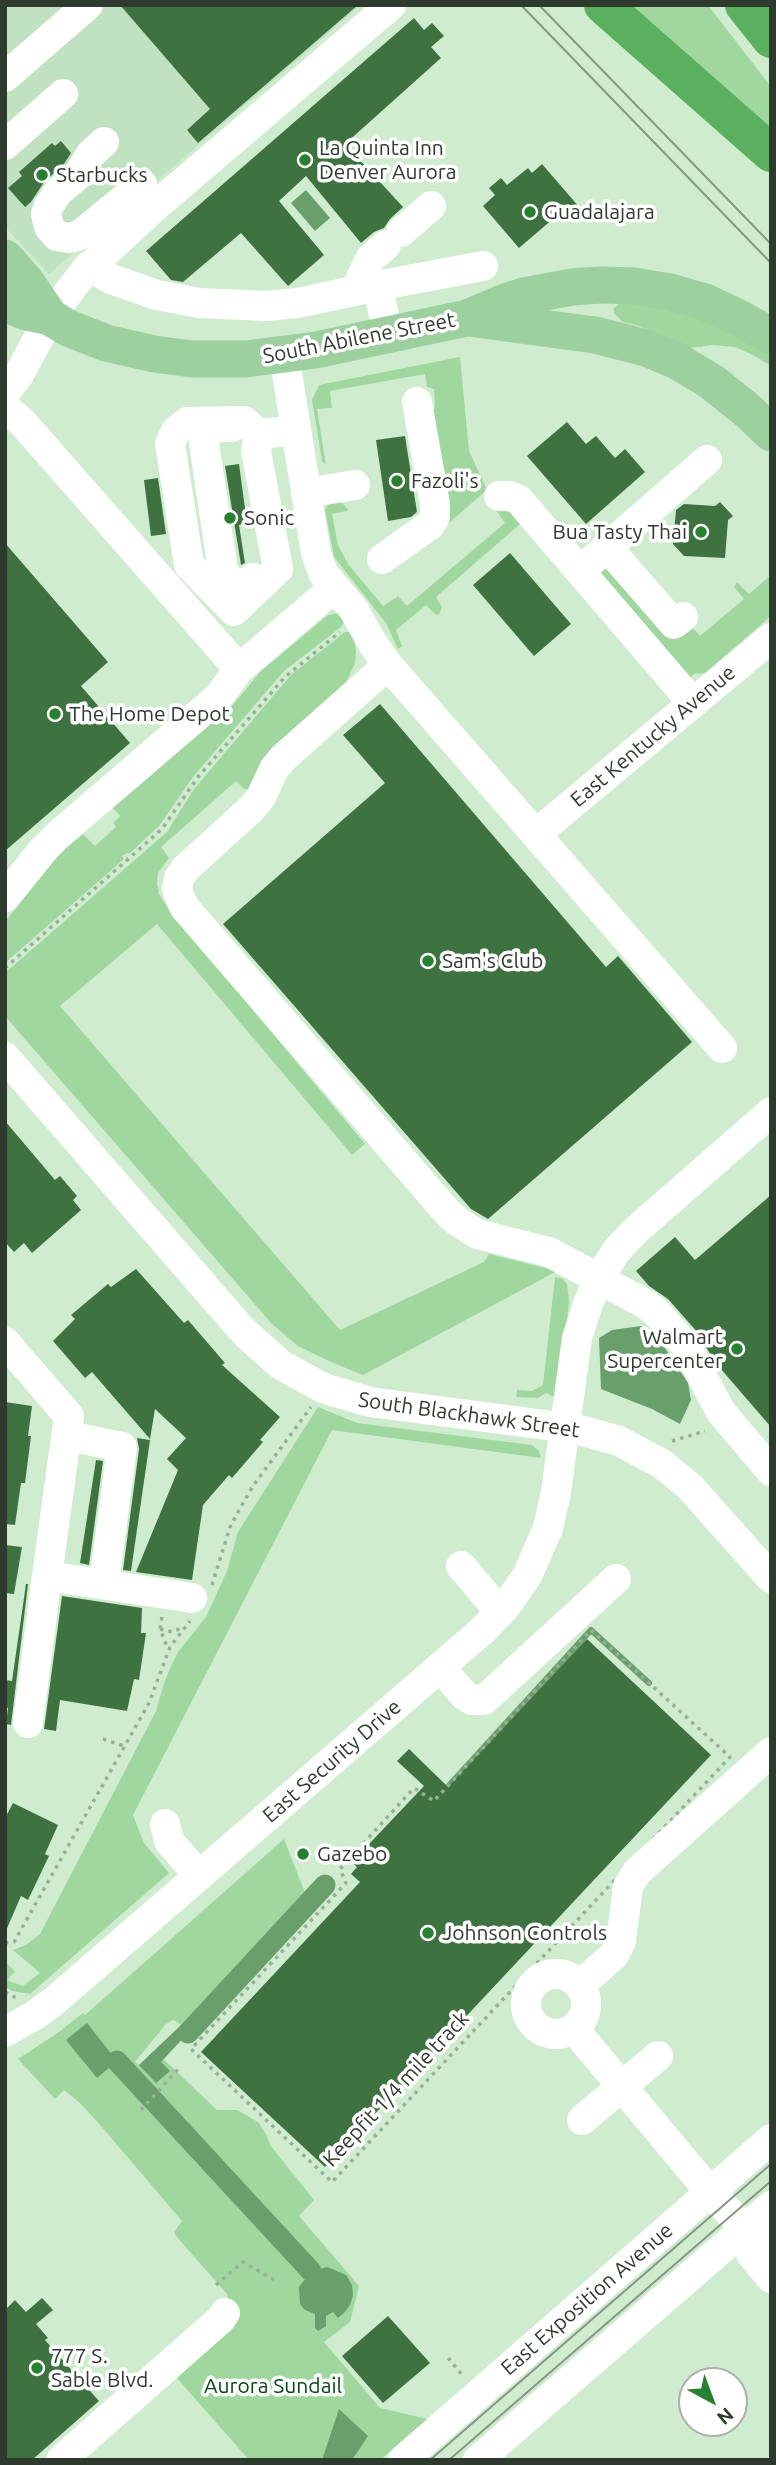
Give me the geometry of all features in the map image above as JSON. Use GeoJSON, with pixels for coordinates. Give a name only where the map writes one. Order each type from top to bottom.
{"type":"FeatureCollection","features":[{"type":"Feature","properties":{"kind":"highway"},"geometry":{"type":"LineString","coordinates":[[603,5],[771,153]]}},
{"type":"Feature","properties":{"kind":"highway"},"geometry":{"type":"LineString","coordinates":[[744,5],[771,39]]}},
{"type":"Feature","properties":{"kind":"main road","name":"South Abilene Street"},"geometry":{"type":"LineString","coordinates":[[5,258],[26,282],[50,317]]}},
{"type":"Feature","properties":{"kind":"main road","name":"South Abilene Street"},"geometry":{"type":"LineString","coordinates":[[5,303],[26,312],[50,317],[68,328],[106,343],[154,354],[216,359],[284,355],[467,318],[505,302],[545,292],[601,285],[634,286],[705,302],[771,336]]}},
{"type":"Feature","properties":{"kind":"main road","name":"South Abilene Street"},"geometry":{"type":"LineString","coordinates":[[467,318],[586,333],[646,348],[677,361],[712,382],[734,398],[771,433]]}},
{"type":"Feature","properties":{"kind":"street"},"geometry":{"type":"LineString","coordinates":[[5,77],[88,5]]}},
{"type":"Feature","properties":{"kind":"street"},"geometry":{"type":"LineString","coordinates":[[5,393],[18,376],[50,317],[89,266],[391,5]]}},
{"type":"Feature","properties":{"kind":"street"},"geometry":{"type":"LineString","coordinates":[[5,145],[63,94]]}},
{"type":"Feature","properties":{"kind":"street"},"geometry":{"type":"LineString","coordinates":[[104,142],[90,155],[84,169],[58,192],[48,207],[46,214],[49,227],[57,236],[69,238],[80,235],[142,184]]}},
{"type":"Feature","properties":{"kind":"street"},"geometry":{"type":"LineString","coordinates":[[388,335],[366,288],[370,259],[431,206]]}},
{"type":"Feature","properties":{"kind":"street"},"geometry":{"type":"LineString","coordinates":[[89,266],[111,279],[157,295],[199,303],[266,306],[298,303],[483,266]]}},
{"type":"Feature","properties":{"kind":"street"},"geometry":{"type":"LineString","coordinates":[[284,355],[319,564],[354,610],[388,665],[722,1048]]}},
{"type":"Feature","properties":{"kind":"street"},"geometry":{"type":"LineString","coordinates":[[382,559],[430,525],[435,517],[417,401]]}},
{"type":"Feature","properties":{"kind":"street"},"geometry":{"type":"LineString","coordinates":[[5,407],[22,422],[239,669]]}},
{"type":"Feature","properties":{"kind":"street"},"geometry":{"type":"LineString","coordinates":[[234,611],[278,569],[256,451],[255,430],[244,421],[187,422],[176,431],[170,444],[189,565],[234,611],[261,650]]}},
{"type":"Feature","properties":{"kind":"street"},"geometry":{"type":"LineString","coordinates":[[260,475],[251,481],[248,488],[259,556],[258,570],[247,583],[239,584],[231,581],[223,571],[204,443],[208,431],[214,427],[296,430]]}},
{"type":"Feature","properties":{"kind":"street"},"geometry":{"type":"LineString","coordinates":[[581,570],[707,460]]}},
{"type":"Feature","properties":{"kind":"street"},"geometry":{"type":"LineString","coordinates":[[306,493],[355,485]]}},
{"type":"Feature","properties":{"kind":"street"},"geometry":{"type":"LineString","coordinates":[[499,496],[510,496],[519,500],[692,702]]}},
{"type":"Feature","properties":{"kind":"street"},"geometry":{"type":"LineString","coordinates":[[607,547],[674,624],[682,617]]}},
{"type":"Feature","properties":{"kind":"street"},"geometry":{"type":"LineString","coordinates":[[5,897],[50,842],[206,708],[220,695],[239,669],[335,587]]}},
{"type":"Feature","properties":{"kind":"street","name":"East Kentucky Avenue"},"geometry":{"type":"LineString","coordinates":[[536,834],[771,638]]}},
{"type":"Feature","properties":{"kind":"street"},"geometry":{"type":"LineString","coordinates":[[388,665],[283,758],[251,809],[185,869],[179,878],[177,889],[180,898],[194,918],[457,1221],[477,1234],[549,1252],[642,1301],[667,1323],[693,1357],[721,1412],[771,1471]]}},
{"type":"Feature","properties":{"kind":"street","name":"South Blackhawk Street"},"geometry":{"type":"LineString","coordinates":[[5,1057],[243,1331],[281,1365],[323,1388],[370,1402],[564,1427],[619,1441],[662,1464],[705,1502],[771,1578]]}},
{"type":"Feature","properties":{"kind":"street","name":"East Security Drive"},"geometry":{"type":"LineString","coordinates":[[5,2032],[53,2002],[500,1612],[527,1576],[548,1528],[556,1492],[578,1338],[587,1304],[600,1278],[617,1250],[635,1231],[771,1112]]}},
{"type":"Feature","properties":{"kind":"street"},"geometry":{"type":"LineString","coordinates":[[5,1342],[69,1416],[28,1723]]}},
{"type":"Feature","properties":{"kind":"street"},"geometry":{"type":"LineString","coordinates":[[68,1436],[122,1447],[106,1568]]}},
{"type":"Feature","properties":{"kind":"street"},"geometry":{"type":"LineString","coordinates":[[461,1566],[500,1612]]}},
{"type":"Feature","properties":{"kind":"street"},"geometry":{"type":"LineString","coordinates":[[47,1576],[190,1605]]}},
{"type":"Feature","properties":{"kind":"street"},"geometry":{"type":"LineString","coordinates":[[440,1667],[464,1695],[472,1700],[484,1700],[616,1579]]}},
{"type":"Feature","properties":{"kind":"street"},"geometry":{"type":"LineString","coordinates":[[580,1985],[614,1955],[621,1941],[628,1886],[637,1872],[771,1752]]}},
{"type":"Feature","properties":{"kind":"street"},"geometry":{"type":"LineString","coordinates":[[165,1824],[169,1840],[199,1876]]}},
{"type":"Feature","properties":{"kind":"street"},"geometry":{"type":"LineString","coordinates":[[554,1973],[573,1979],[580,1985],[585,1994],[585,2013],[574,2029],[556,2035],[539,2030],[527,2016],[526,1996],[536,1980],[554,1973]]}},
{"type":"Feature","properties":{"kind":"street"},"geometry":{"type":"LineString","coordinates":[[574,2029],[710,2192],[758,2234]]}},
{"type":"Feature","properties":{"kind":"street"},"geometry":{"type":"LineString","coordinates":[[582,2120],[658,2056]]}},
{"type":"Feature","properties":{"kind":"street","name":"East Exposition Avenue"},"geometry":{"type":"LineString","coordinates":[[403,2460],[771,2139]]}},
{"type":"Feature","properties":{"kind":"street"},"geometry":{"type":"LineString","coordinates":[[771,2206],[751,2254],[771,2278]]}},
{"type":"Feature","properties":{"kind":"street"},"geometry":{"type":"LineString","coordinates":[[478,2460],[758,2234]]}},
{"type":"Feature","properties":{"kind":"street"},"geometry":{"type":"LineString","coordinates":[[61,2460],[221,2319],[220,2299]]}},
{"type":"Feature","properties":{"kind":"path"},"geometry":{"type":"LineString","coordinates":[[5,968],[162,830],[198,777],[285,677],[347,626]]}},
{"type":"Feature","properties":{"kind":"path"},"geometry":{"type":"LineString","coordinates":[[5,1943],[14,1942],[149,1703],[190,1605],[238,1512],[253,1486],[313,1404]]}},
{"type":"Feature","properties":{"kind":"path"},"geometry":{"type":"LineString","coordinates":[[670,1441],[709,1431]]}},
{"type":"Feature","properties":{"kind":"path"},"geometry":{"type":"LineString","coordinates":[[160,1629],[190,1605]]}},
{"type":"Feature","properties":{"kind":"path"},"geometry":{"type":"LineString","coordinates":[[160,1629],[172,1632],[190,1605]]}},
{"type":"Feature","properties":{"kind":"path"},"geometry":{"type":"LineString","coordinates":[[160,1629],[169,1651]]}},
{"type":"Feature","properties":{"kind":"path","name":"Keepfit 1/4 mile track"},"geometry":{"type":"LineString","coordinates":[[591,1630],[730,1757],[332,2182],[191,2049],[346,1883],[340,1869],[414,1788],[434,1801],[591,1630]]}},
{"type":"Feature","properties":{"kind":"path"},"geometry":{"type":"LineString","coordinates":[[103,1739],[125,1747]]}},
{"type":"Feature","properties":{"kind":"path"},"geometry":{"type":"LineString","coordinates":[[141,2110],[180,2067]]}},
{"type":"Feature","properties":{"kind":"path"},"geometry":{"type":"LineString","coordinates":[[220,2299],[243,2262],[274,2280]]}},
{"type":"Feature","properties":{"kind":"path"},"geometry":{"type":"LineString","coordinates":[[448,2358],[463,2376]]}},
{"type":"Feature","properties":{"kind":"shaded area"},"geometry":{"type":"Polygon","coordinates":[[[5,5],[361,5],[49,274],[5,227],[5,5]]]}},
{"type":"Feature","properties":{"kind":"shaded area"},"geometry":{"type":"Polygon","coordinates":[[[306,190],[330,218],[315,231],[291,203],[306,190]]]}},
{"type":"Feature","properties":{"kind":"shaded area"},"geometry":{"type":"Polygon","coordinates":[[[641,1326],[663,1345],[688,1383],[691,1400],[680,1424],[652,1409],[601,1389],[599,1338],[612,1330],[641,1326]]]}},
{"type":"Feature","properties":{"kind":"shaded area"},"geometry":{"type":"Polygon","coordinates":[[[87,2023],[117,2061],[97,2078],[66,2040],[87,2023]]]}},
{"type":"Feature","properties":{"kind":"shaded area"},"geometry":{"type":"Polygon","coordinates":[[[181,2025],[188,2033],[161,2062],[170,2071],[156,2083],[139,2065],[181,2025]]]}},
{"type":"Feature","properties":{"kind":"shaded area"},"geometry":{"type":"Polygon","coordinates":[[[327,2267],[346,2275],[352,2285],[353,2295],[345,2312],[338,2318],[333,2312],[326,2316],[326,2326],[318,2331],[315,2328],[315,2314],[305,2310],[300,2304],[299,2287],[311,2271],[327,2267]]]}},
{"type":"Feature","properties":{"kind":"shaded area"},"geometry":{"type":"Polygon","coordinates":[[[339,2409],[368,2436],[352,2460],[322,2460],[339,2409]]]}},
{"type":"Feature","properties":{"kind":"green space"},"geometry":{"type":"Polygon","coordinates":[[[627,5],[708,5],[771,87],[771,134],[627,5]]]}},
{"type":"Feature","properties":{"kind":"green space"},"geometry":{"type":"Polygon","coordinates":[[[623,301],[706,318],[771,351],[771,366],[735,347],[713,345],[689,348],[640,326],[623,322],[614,313],[614,308],[623,301]]]}},
{"type":"Feature","properties":{"kind":"green space"},"geometry":{"type":"Polygon","coordinates":[[[460,357],[469,451],[487,490],[414,553],[431,532],[426,411],[435,409],[434,389],[427,387],[425,374],[330,391],[332,408],[317,409],[326,465],[322,461],[312,400],[319,385],[460,357]]]}},
{"type":"Feature","properties":{"kind":"green space"},"geometry":{"type":"Polygon","coordinates":[[[339,500],[348,509],[332,514],[338,545],[348,564],[383,606],[398,596],[407,606],[505,523],[496,510],[509,508],[520,524],[436,597],[442,607],[439,614],[436,615],[426,605],[396,630],[402,646],[398,649],[386,623],[334,557],[325,510],[329,503],[339,500]]]}},
{"type":"Feature","properties":{"kind":"green space"},"geometry":{"type":"Polygon","coordinates":[[[604,566],[691,626],[700,636],[744,599],[734,587],[737,582],[749,594],[771,575],[771,616],[705,673],[694,674],[690,678],[602,579],[600,571],[604,566]]]}},
{"type":"Feature","properties":{"kind":"green space"},"geometry":{"type":"Polygon","coordinates":[[[338,613],[345,620],[341,627],[284,671],[193,777],[159,826],[129,854],[122,856],[124,859],[5,963],[5,922],[62,851],[83,834],[95,846],[116,827],[113,823],[120,816],[113,808],[233,705],[260,672],[328,615],[338,613]]]}},
{"type":"Feature","properties":{"kind":"green space"},"geometry":{"type":"Polygon","coordinates":[[[345,632],[352,632],[356,650],[355,663],[346,683],[250,789],[244,789],[236,781],[161,847],[169,858],[158,873],[157,884],[159,894],[170,911],[365,1144],[352,1155],[157,924],[60,1006],[340,1330],[484,1262],[489,1254],[557,1271],[363,1375],[298,1346],[272,1324],[5,1016],[5,973],[167,832],[194,789],[291,675],[345,632]]]}},
{"type":"Feature","properties":{"kind":"green space"},"geometry":{"type":"Polygon","coordinates":[[[555,1277],[563,1279],[567,1284],[569,1302],[559,1390],[554,1397],[546,1393],[538,1398],[516,1397],[517,1390],[532,1391],[543,1385],[555,1277]]]}},
{"type":"Feature","properties":{"kind":"green space"},"geometry":{"type":"Polygon","coordinates":[[[318,1407],[357,1423],[532,1445],[541,1458],[332,1430],[133,1815],[144,1843],[169,1873],[30,1994],[12,1991],[5,1987],[5,1961],[15,1972],[7,1980],[23,1986],[40,1973],[13,1950],[26,1945],[40,1934],[156,1711],[164,1683],[178,1652],[206,1617],[227,1571],[238,1532],[318,1407]]]}},
{"type":"Feature","properties":{"kind":"green space","name":"Aurora Sundail"},"geometry":{"type":"Polygon","coordinates":[[[284,1839],[307,1898],[187,2028],[173,2020],[166,2024],[135,2062],[139,2065],[155,2051],[217,2110],[237,2110],[258,2122],[270,2145],[314,2200],[299,2216],[359,2286],[350,2322],[324,2342],[380,2408],[428,2419],[380,2460],[249,2460],[177,2378],[234,2324],[227,2294],[176,2236],[174,2232],[182,2221],[101,2126],[64,2090],[55,2099],[18,2059],[83,2013],[85,2015],[284,1839]]]}},
{"type":"Feature","properties":{"kind":"building"},"geometry":{"type":"Polygon","coordinates":[[[120,5],[358,5],[198,143],[187,130],[210,109],[120,5]]]}},
{"type":"Feature","properties":{"kind":"building","name":"La Quinta Inn Denver Aurora"},"geometry":{"type":"Polygon","coordinates":[[[414,18],[424,30],[432,23],[444,36],[431,47],[441,58],[345,144],[403,207],[384,228],[374,232],[361,243],[306,176],[279,201],[324,255],[288,286],[241,233],[183,282],[171,280],[146,251],[414,18]]]}},
{"type":"Feature","properties":{"kind":"building","name":"Starbucks"},"geometry":{"type":"Polygon","coordinates":[[[61,141],[71,153],[25,207],[8,188],[22,176],[19,172],[52,143],[55,146],[61,141]]]}},
{"type":"Feature","properties":{"kind":"building"},"geometry":{"type":"Polygon","coordinates":[[[542,164],[580,208],[567,219],[561,212],[519,248],[483,206],[495,195],[489,188],[501,178],[507,185],[528,168],[532,173],[542,164]]]}},
{"type":"Feature","properties":{"kind":"building"},"geometry":{"type":"Polygon","coordinates":[[[567,422],[586,444],[596,436],[615,458],[625,449],[645,472],[586,524],[527,456],[567,422]]]}},
{"type":"Feature","properties":{"kind":"building"},"geometry":{"type":"Polygon","coordinates":[[[405,436],[417,512],[411,517],[388,521],[376,440],[405,436]]]}},
{"type":"Feature","properties":{"kind":"building"},"geometry":{"type":"Polygon","coordinates":[[[239,464],[247,523],[239,525],[245,563],[241,565],[225,466],[239,464]]]}},
{"type":"Feature","properties":{"kind":"building"},"geometry":{"type":"Polygon","coordinates":[[[158,478],[166,534],[151,536],[144,480],[158,478]]]}},
{"type":"Feature","properties":{"kind":"building","name":"Bua Tasty Thai"},"geometry":{"type":"Polygon","coordinates":[[[720,502],[733,516],[728,520],[725,558],[684,556],[673,544],[676,510],[684,504],[715,506],[720,502]]]}},
{"type":"Feature","properties":{"kind":"building","name":"The Home Depot"},"geometry":{"type":"Polygon","coordinates":[[[5,543],[108,662],[81,686],[130,743],[5,851],[5,543]]]}},
{"type":"Feature","properties":{"kind":"building"},"geometry":{"type":"Polygon","coordinates":[[[510,553],[571,624],[534,656],[473,585],[510,553]]]}},
{"type":"Feature","properties":{"kind":"building","name":"Sam's Club"},"geometry":{"type":"Polygon","coordinates":[[[380,704],[606,967],[618,956],[692,1042],[488,1219],[471,1209],[223,924],[385,783],[343,735],[380,704]]]}},
{"type":"Feature","properties":{"kind":"building"},"geometry":{"type":"Polygon","coordinates":[[[5,1121],[55,1180],[60,1176],[77,1196],[73,1200],[81,1210],[32,1253],[24,1243],[14,1252],[5,1242],[5,1121]]]}},
{"type":"Feature","properties":{"kind":"building","name":"Walmart Supercenter"},"geometry":{"type":"Polygon","coordinates":[[[771,1195],[771,1427],[714,1361],[699,1334],[668,1299],[649,1286],[636,1271],[675,1237],[695,1260],[771,1195]]]}},
{"type":"Feature","properties":{"kind":"building"},"geometry":{"type":"Polygon","coordinates":[[[136,1269],[184,1323],[188,1320],[225,1363],[222,1365],[280,1417],[232,1478],[229,1475],[203,1505],[192,1580],[136,1572],[178,1470],[167,1459],[186,1438],[155,1409],[150,1439],[92,1372],[85,1378],[53,1341],[75,1319],[71,1315],[108,1284],[111,1287],[136,1269]]]}},
{"type":"Feature","properties":{"kind":"building"},"geometry":{"type":"Polygon","coordinates":[[[5,1402],[32,1406],[25,1483],[21,1483],[15,1525],[5,1524],[5,1402]]]}},
{"type":"Feature","properties":{"kind":"building"},"geometry":{"type":"Polygon","coordinates":[[[137,1438],[150,1440],[131,1571],[123,1570],[139,1449],[137,1438]]]}},
{"type":"Feature","properties":{"kind":"building"},"geometry":{"type":"Polygon","coordinates":[[[96,1460],[103,1461],[89,1565],[80,1563],[96,1460]]]}},
{"type":"Feature","properties":{"kind":"building"},"geometry":{"type":"Polygon","coordinates":[[[5,1545],[22,1547],[14,1594],[5,1593],[5,1545]]]}},
{"type":"Feature","properties":{"kind":"building"},"geometry":{"type":"Polygon","coordinates":[[[26,1584],[11,1725],[6,1724],[8,1708],[5,1707],[5,1680],[12,1681],[26,1584]]]}},
{"type":"Feature","properties":{"kind":"building"},"geometry":{"type":"Polygon","coordinates":[[[62,1596],[142,1608],[141,1633],[146,1633],[139,1680],[134,1679],[127,1711],[60,1700],[56,1731],[44,1729],[62,1596]]]}},
{"type":"Feature","properties":{"kind":"building","name":"Johnson Controls"},"geometry":{"type":"Polygon","coordinates":[[[587,1639],[711,1755],[325,2167],[201,2052],[360,1882],[351,1874],[357,1867],[352,1862],[424,1786],[397,1761],[409,1749],[448,1787],[587,1639]]]}},
{"type":"Feature","properties":{"kind":"building"},"geometry":{"type":"Polygon","coordinates":[[[13,1803],[58,1825],[45,1854],[49,1856],[28,1900],[21,1896],[5,1933],[5,1818],[13,1803]]]}},
{"type":"Feature","properties":{"kind":"building","name":"777 S. Sable Blvd."},"geometry":{"type":"Polygon","coordinates":[[[42,2298],[53,2310],[36,2324],[48,2338],[45,2340],[99,2401],[32,2460],[5,2460],[5,2310],[15,2300],[26,2312],[42,2298]]]}},
{"type":"Feature","properties":{"kind":"building"},"geometry":{"type":"Polygon","coordinates":[[[388,2316],[430,2363],[383,2403],[342,2356],[388,2316]]]}},
{"type":"Feature","properties":{"kind":"waterway"},"geometry":{"type":"LineString","coordinates":[[443,1792],[591,1630],[649,1683]]}},
{"type":"Feature","properties":{"kind":"waterway"},"geometry":{"type":"LineString","coordinates":[[188,2033],[325,1885]]}},
{"type":"Feature","properties":{"kind":"waterway"},"geometry":{"type":"LineString","coordinates":[[117,2061],[311,2271]]}},
{"type":"Feature","properties":{"kind":"tram line"},"geometry":{"type":"LineString","coordinates":[[521,5],[771,263]]}},
{"type":"Feature","properties":{"kind":"tram line"},"geometry":{"type":"LineString","coordinates":[[539,5],[771,244]]}},
{"type":"Feature","properties":{"kind":"tram line"},"geometry":{"type":"LineString","coordinates":[[430,2460],[771,2164]]}},
{"type":"Feature","properties":{"kind":"tram line"},"geometry":{"type":"LineString","coordinates":[[449,2460],[771,2181]]}},
{"type":"Feature","properties":{"kind":"place","name":"La Quinta Inn Denver Aurora"},"geometry":{"type":"Point","coordinates":[305,160]}},
{"type":"Feature","properties":{"kind":"place","name":"Starbucks"},"geometry":{"type":"Point","coordinates":[42,175]}},
{"type":"Feature","properties":{"kind":"place","name":"Guadalajara"},"geometry":{"type":"Point","coordinates":[530,212]}},
{"type":"Feature","properties":{"kind":"place","name":"Fazoli's"},"geometry":{"type":"Point","coordinates":[397,481]}},
{"type":"Feature","properties":{"kind":"place","name":"Sonic"},"geometry":{"type":"Point","coordinates":[230,518]}},
{"type":"Feature","properties":{"kind":"place","name":"Bua Tasty Thai"},"geometry":{"type":"Point","coordinates":[701,532]}},
{"type":"Feature","properties":{"kind":"place","name":"The Home Depot"},"geometry":{"type":"Point","coordinates":[55,714]}},
{"type":"Feature","properties":{"kind":"place","name":"Sam's Club"},"geometry":{"type":"Point","coordinates":[428,961]}},
{"type":"Feature","properties":{"kind":"place","name":"Walmart Supercenter"},"geometry":{"type":"Point","coordinates":[737,1349]}},
{"type":"Feature","properties":{"kind":"place","name":"Gazebo"},"geometry":{"type":"Point","coordinates":[303,1854]}},
{"type":"Feature","properties":{"kind":"place","name":"Johnson Controls"},"geometry":{"type":"Point","coordinates":[428,1933]}},
{"type":"Feature","properties":{"kind":"place","name":"777 S. Sable Blvd."},"geometry":{"type":"Point","coordinates":[37,2368]}}]}
